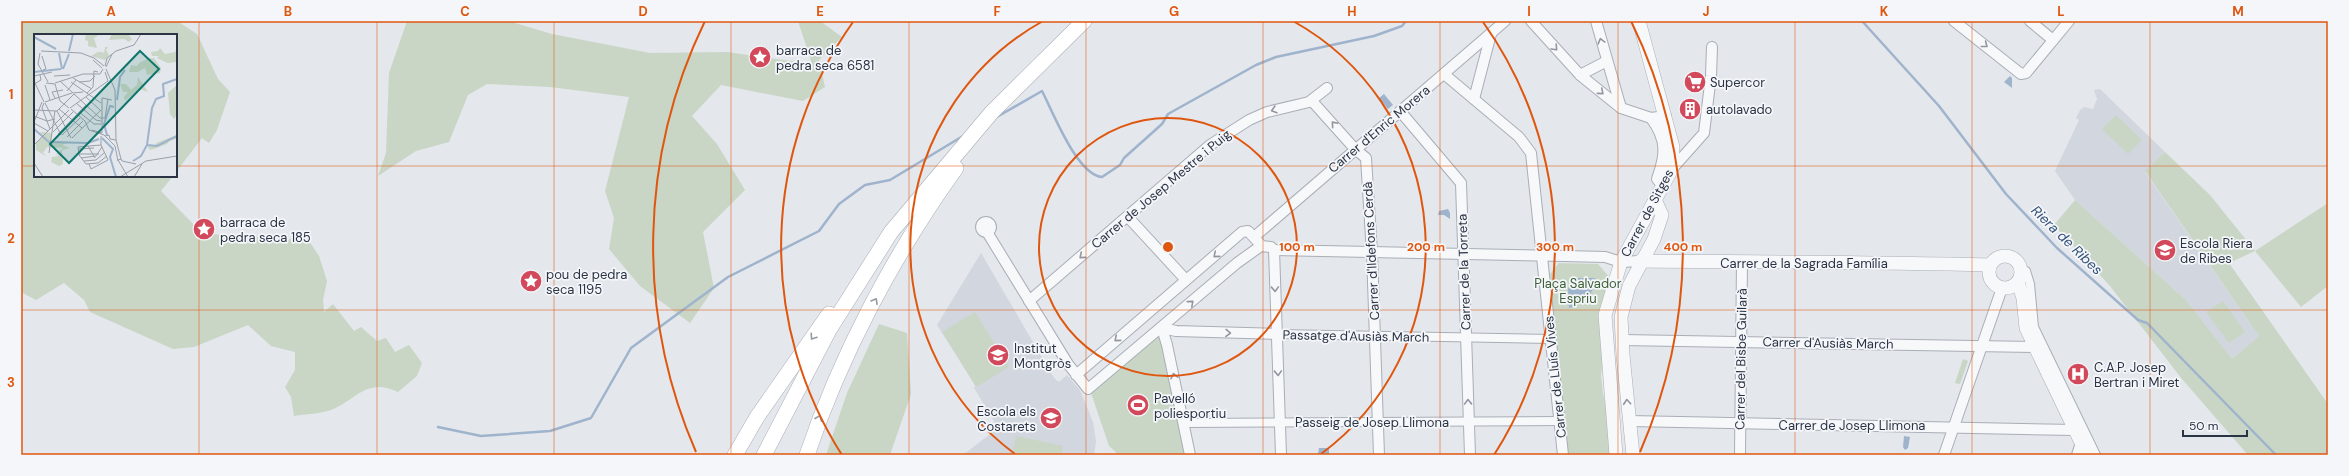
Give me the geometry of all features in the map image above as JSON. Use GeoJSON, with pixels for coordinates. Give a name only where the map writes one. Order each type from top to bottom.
{"type":"FeatureCollection","features":[{"type":"Feature","properties":{"kind":"main road"},"geometry":{"type":"LineString","coordinates":[[764,455],[848,298],[891,232],[975,131],[1084,21]]}},
{"type":"Feature","properties":{"kind":"main road"},"geometry":{"type":"LineString","coordinates":[[807,455],[834,382],[863,322],[916,229],[967,152],[975,131]]}},
{"type":"Feature","properties":{"kind":"main road"},"geometry":{"type":"LineString","coordinates":[[735,455],[757,417],[830,312],[837,304],[848,298]]}},
{"type":"Feature","properties":{"kind":"street","name":"Carrer d'Enric Morera"},"geometry":{"type":"LineString","coordinates":[[1254,237],[1506,21]]}},
{"type":"Feature","properties":{"kind":"street"},"geometry":{"type":"LineString","coordinates":[[1531,21],[1580,75],[1621,108],[1651,118],[1666,116]]}},
{"type":"Feature","properties":{"kind":"street"},"geometry":{"type":"LineString","coordinates":[[1596,21],[1621,108]]}},
{"type":"Feature","properties":{"kind":"street","name":"Carrer de Sitges"},"geometry":{"type":"LineString","coordinates":[[1616,455],[1607,358],[1605,315],[1621,262],[1656,202],[1672,169],[1673,147],[1666,116],[1639,21]]}},
{"type":"Feature","properties":{"kind":"street"},"geometry":{"type":"LineString","coordinates":[[1954,21],[2021,74],[2026,73],[2069,21]]}},
{"type":"Feature","properties":{"kind":"street"},"geometry":{"type":"LineString","coordinates":[[2030,21],[2053,40]]}},
{"type":"Feature","properties":{"kind":"street"},"geometry":{"type":"LineString","coordinates":[[1474,99],[1491,34]]}},
{"type":"Feature","properties":{"kind":"street"},"geometry":{"type":"LineString","coordinates":[[1672,169],[1704,133],[1711,76],[1712,46]]}},
{"type":"Feature","properties":{"kind":"street"},"geometry":{"type":"LineString","coordinates":[[1580,75],[1607,61]]}},
{"type":"Feature","properties":{"kind":"street","name":"Carrer de Lluís Vives"},"geometry":{"type":"LineString","coordinates":[[1444,74],[1457,87],[1474,99],[1518,137],[1531,153],[1564,455]]}},
{"type":"Feature","properties":{"kind":"street","name":"Carrer de Josep Mestre i Puig"},"geometry":{"type":"LineString","coordinates":[[1028,301],[1128,217],[1210,145],[1234,128],[1268,112],[1312,101],[1327,88]]}},
{"type":"Feature","properties":{"kind":"street","name":"Carrer d'Ildefons Cerdà"},"geometry":{"type":"LineString","coordinates":[[1312,101],[1355,149],[1366,158],[1372,253],[1379,455]]}},
{"type":"Feature","properties":{"kind":"street","name":"Carrer de la Torreta"},"geometry":{"type":"LineString","coordinates":[[1400,111],[1461,183],[1470,455]]}},
{"type":"Feature","properties":{"kind":"street"},"geometry":{"type":"LineString","coordinates":[[1651,118],[1661,132],[1664,145],[1662,163],[1656,179],[1663,187]]}},
{"type":"Feature","properties":{"kind":"street"},"geometry":{"type":"LineString","coordinates":[[1633,455],[1622,340],[1623,306],[1629,286],[1640,261],[1654,239],[1662,215],[1656,202]]}},
{"type":"Feature","properties":{"kind":"street"},"geometry":{"type":"LineString","coordinates":[[1128,217],[1186,280]]}},
{"type":"Feature","properties":{"kind":"street"},"geometry":{"type":"LineString","coordinates":[[987,232],[1028,301],[1076,375],[1088,389],[1260,246],[1254,237],[1246,230],[1076,375]]}},
{"type":"Feature","properties":{"kind":"street","name":"Carrer de la Sagrada Família"},"geometry":{"type":"LineString","coordinates":[[1260,246],[1270,247],[1274,250],[1605,257],[1621,262],[1840,262],[1990,265]]}},
{"type":"Feature","properties":{"kind":"street"},"geometry":{"type":"LineString","coordinates":[[1274,250],[1281,455]]}},
{"type":"Feature","properties":{"kind":"street"},"geometry":{"type":"LineString","coordinates":[[2005,255],[2015,258],[2020,264],[2022,270],[2018,282],[2012,287],[2002,288],[1992,282],[1990,277],[1990,265],[1998,257],[2005,255]]}},
{"type":"Feature","properties":{"kind":"street","name":"Carrer del Bisbe Guilarà"},"geometry":{"type":"LineString","coordinates":[[1740,455],[1742,263]]}},
{"type":"Feature","properties":{"kind":"street"},"geometry":{"type":"LineString","coordinates":[[2026,271],[2030,284],[2034,327],[2096,455]]}},
{"type":"Feature","properties":{"kind":"street"},"geometry":{"type":"LineString","coordinates":[[2018,282],[2023,298],[2026,328],[2075,430],[2079,449],[2087,455]]}},
{"type":"Feature","properties":{"kind":"street"},"geometry":{"type":"LineString","coordinates":[[1944,455],[2002,288]]}},
{"type":"Feature","properties":{"kind":"street"},"geometry":{"type":"LineString","coordinates":[[1162,328],[1167,345],[1190,455]]}},
{"type":"Feature","properties":{"kind":"street","name":"Passatge d'Ausiàs March"},"geometry":{"type":"LineString","coordinates":[[1162,328],[1176,331],[1277,334],[1466,339],[1551,339]]}},
{"type":"Feature","properties":{"kind":"street","name":"Carrer d'Ausiàs March"},"geometry":{"type":"LineString","coordinates":[[1622,340],[1741,341],[1982,347],[2034,346]]}},
{"type":"Feature","properties":{"kind":"street","name":"Passeig de Josep Llimona"},"geometry":{"type":"LineString","coordinates":[[1184,423],[1560,421]]}},
{"type":"Feature","properties":{"kind":"street","name":"Carrer de Josep Llimona"},"geometry":{"type":"LineString","coordinates":[[1629,421],[1740,425],[1954,426],[2075,430]]}},
{"type":"Feature","properties":{"kind":"shaded area","name":"Escola Riera de Ribes"},"geometry":{"type":"Polygon","coordinates":[[[2100,89],[2165,152],[2145,172],[2259,336],[2232,359],[2187,301],[2075,200],[2055,171],[2079,120],[2076,118],[2080,110],[2084,107],[2093,109],[2097,99],[2094,90],[2100,89]]]}},
{"type":"Feature","properties":{"kind":"shaded area","name":"Institut Montgròs"},"geometry":{"type":"Polygon","coordinates":[[[981,253],[1054,378],[1059,382],[1067,375],[1080,390],[1093,422],[1096,441],[1094,455],[963,455],[998,428],[974,388],[976,386],[937,325],[981,253]]]}},
{"type":"Feature","properties":{"kind":"green space"},"geometry":{"type":"Polygon","coordinates":[[[21,21],[177,21],[197,34],[218,79],[230,92],[217,130],[209,143],[202,138],[177,171],[177,34],[34,34],[34,177],[172,177],[161,191],[198,229],[208,234],[262,237],[284,242],[296,236],[311,244],[319,256],[327,281],[323,300],[324,312],[333,304],[354,331],[361,327],[377,341],[386,338],[395,352],[409,345],[422,363],[417,376],[398,392],[387,388],[370,388],[331,410],[294,416],[291,397],[285,387],[295,370],[295,352],[271,346],[248,325],[194,347],[173,349],[90,312],[84,300],[64,283],[36,300],[21,292],[21,21]]]}},
{"type":"Feature","properties":{"kind":"green space"},"geometry":{"type":"Polygon","coordinates":[[[407,21],[508,21],[552,34],[650,53],[727,52],[812,64],[798,21],[820,21],[842,37],[819,60],[825,87],[803,101],[721,85],[692,116],[717,144],[745,190],[703,232],[714,288],[690,323],[640,286],[609,249],[614,218],[605,191],[629,97],[550,87],[487,84],[468,95],[449,142],[416,151],[378,176],[386,153],[389,73],[407,21]]]}},
{"type":"Feature","properties":{"kind":"green space"},"geometry":{"type":"Polygon","coordinates":[[[2116,115],[2142,140],[2128,154],[2102,129],[2116,115]]]}},
{"type":"Feature","properties":{"kind":"green space"},"geometry":{"type":"Polygon","coordinates":[[[2165,152],[2210,195],[2255,251],[2229,263],[2328,404],[2328,455],[2248,455],[2182,379],[2110,286],[2054,225],[2075,200],[2187,301],[2232,359],[2259,336],[2145,171],[2165,152]]]}},
{"type":"Feature","properties":{"kind":"green space"},"geometry":{"type":"Polygon","coordinates":[[[2328,203],[2328,286],[2301,307],[2255,251],[2328,203]]]}},
{"type":"Feature","properties":{"kind":"green space","name":"Plaça Salvador Espriu"},"geometry":{"type":"Polygon","coordinates":[[[1559,263],[1598,264],[1610,278],[1601,376],[1603,394],[1609,420],[1612,455],[1567,455],[1550,274],[1559,263]]]}},
{"type":"Feature","properties":{"kind":"green space"},"geometry":{"type":"Polygon","coordinates":[[[2223,301],[2245,332],[2229,343],[2206,312],[2223,301]]]}},
{"type":"Feature","properties":{"kind":"green space"},"geometry":{"type":"Polygon","coordinates":[[[975,312],[1009,367],[976,387],[942,332],[975,312]]]}},
{"type":"Feature","properties":{"kind":"green space"},"geometry":{"type":"Polygon","coordinates":[[[879,324],[907,333],[911,394],[890,455],[826,455],[847,393],[879,324]]]}},
{"type":"Feature","properties":{"kind":"green space","name":"Pavelló poliesportiu"},"geometry":{"type":"Polygon","coordinates":[[[1162,328],[1188,455],[1119,455],[1109,446],[1089,387],[1162,328]]]}},
{"type":"Feature","properties":{"kind":"green space"},"geometry":{"type":"Polygon","coordinates":[[[1963,359],[1968,361],[1960,384],[1955,383],[1963,359]]]}},
{"type":"Feature","properties":{"kind":"green space"},"geometry":{"type":"Polygon","coordinates":[[[1016,436],[1063,446],[1061,455],[1012,455],[1016,436]]]}},
{"type":"Feature","properties":{"kind":"water"},"geometry":{"type":"Polygon","coordinates":[[[2010,76],[2012,78],[2012,88],[2004,82],[2010,76]]]}},
{"type":"Feature","properties":{"kind":"water"},"geometry":{"type":"Polygon","coordinates":[[[1384,94],[1393,105],[1388,109],[1379,98],[1384,94]]]}},
{"type":"Feature","properties":{"kind":"water"},"geometry":{"type":"Polygon","coordinates":[[[1448,209],[1450,219],[1444,215],[1438,215],[1439,211],[1448,209]]]}},
{"type":"Feature","properties":{"kind":"water"},"geometry":{"type":"Polygon","coordinates":[[[1574,278],[1595,278],[1593,289],[1588,298],[1575,307],[1569,308],[1568,289],[1574,278]]]}},
{"type":"Feature","properties":{"kind":"water"},"geometry":{"type":"Polygon","coordinates":[[[1904,436],[1910,437],[1908,448],[1905,450],[1903,447],[1904,436]]]}},
{"type":"Feature","properties":{"kind":"water"},"geometry":{"type":"Polygon","coordinates":[[[1319,448],[1329,448],[1329,454],[1318,454],[1319,448]]]}},
{"type":"Feature","properties":{"kind":"waterway"},"geometry":{"type":"LineString","coordinates":[[995,118],[1042,91],[1059,127],[1075,154],[1084,166],[1093,174],[1102,177],[1120,165],[1124,158],[1162,124],[1168,114],[1256,65],[1276,57],[1374,36],[1402,26],[1406,21]]}},
{"type":"Feature","properties":{"kind":"waterway","name":"Riera de Ribes"},"geometry":{"type":"LineString","coordinates":[[1862,21],[1939,106],[2006,194],[2057,248],[2138,320],[2147,323],[2276,455]]}},
{"type":"Feature","properties":{"kind":"waterway"},"geometry":{"type":"LineString","coordinates":[[438,427],[481,436],[550,431],[591,418],[631,348],[728,277],[819,231],[839,204],[865,185],[890,180],[963,136]]}},
{"type":"Feature","properties":{"kind":"place","name":"barraca de pedra seca 6581"},"geometry":{"type":"Point","coordinates":[760,57]}},
{"type":"Feature","properties":{"kind":"place","name":"Supercor"},"geometry":{"type":"Point","coordinates":[1695,82]}},
{"type":"Feature","properties":{"kind":"place","name":"autolavado"},"geometry":{"type":"Point","coordinates":[1690,109]}},
{"type":"Feature","properties":{"kind":"place","name":"barraca de pedra seca 185"},"geometry":{"type":"Point","coordinates":[204,229]}},
{"type":"Feature","properties":{"kind":"place","name":"Escola Riera de Ribes"},"geometry":{"type":"Point","coordinates":[2165,250]}},
{"type":"Feature","properties":{"kind":"place","name":"pou de pedra seca 1195"},"geometry":{"type":"Point","coordinates":[531,281]}},
{"type":"Feature","properties":{"kind":"place","name":"Institut Montgròs"},"geometry":{"type":"Point","coordinates":[998,355]}},
{"type":"Feature","properties":{"kind":"place","name":"C.A.P. Josep Bertran i Miret"},"geometry":{"type":"Point","coordinates":[2078,374]}},
{"type":"Feature","properties":{"kind":"place","name":"Pavelló poliesportiu"},"geometry":{"type":"Point","coordinates":[1138,405]}},
{"type":"Feature","properties":{"kind":"place","name":"Escola els Costarets"},"geometry":{"type":"Point","coordinates":[1051,418]}}]}
